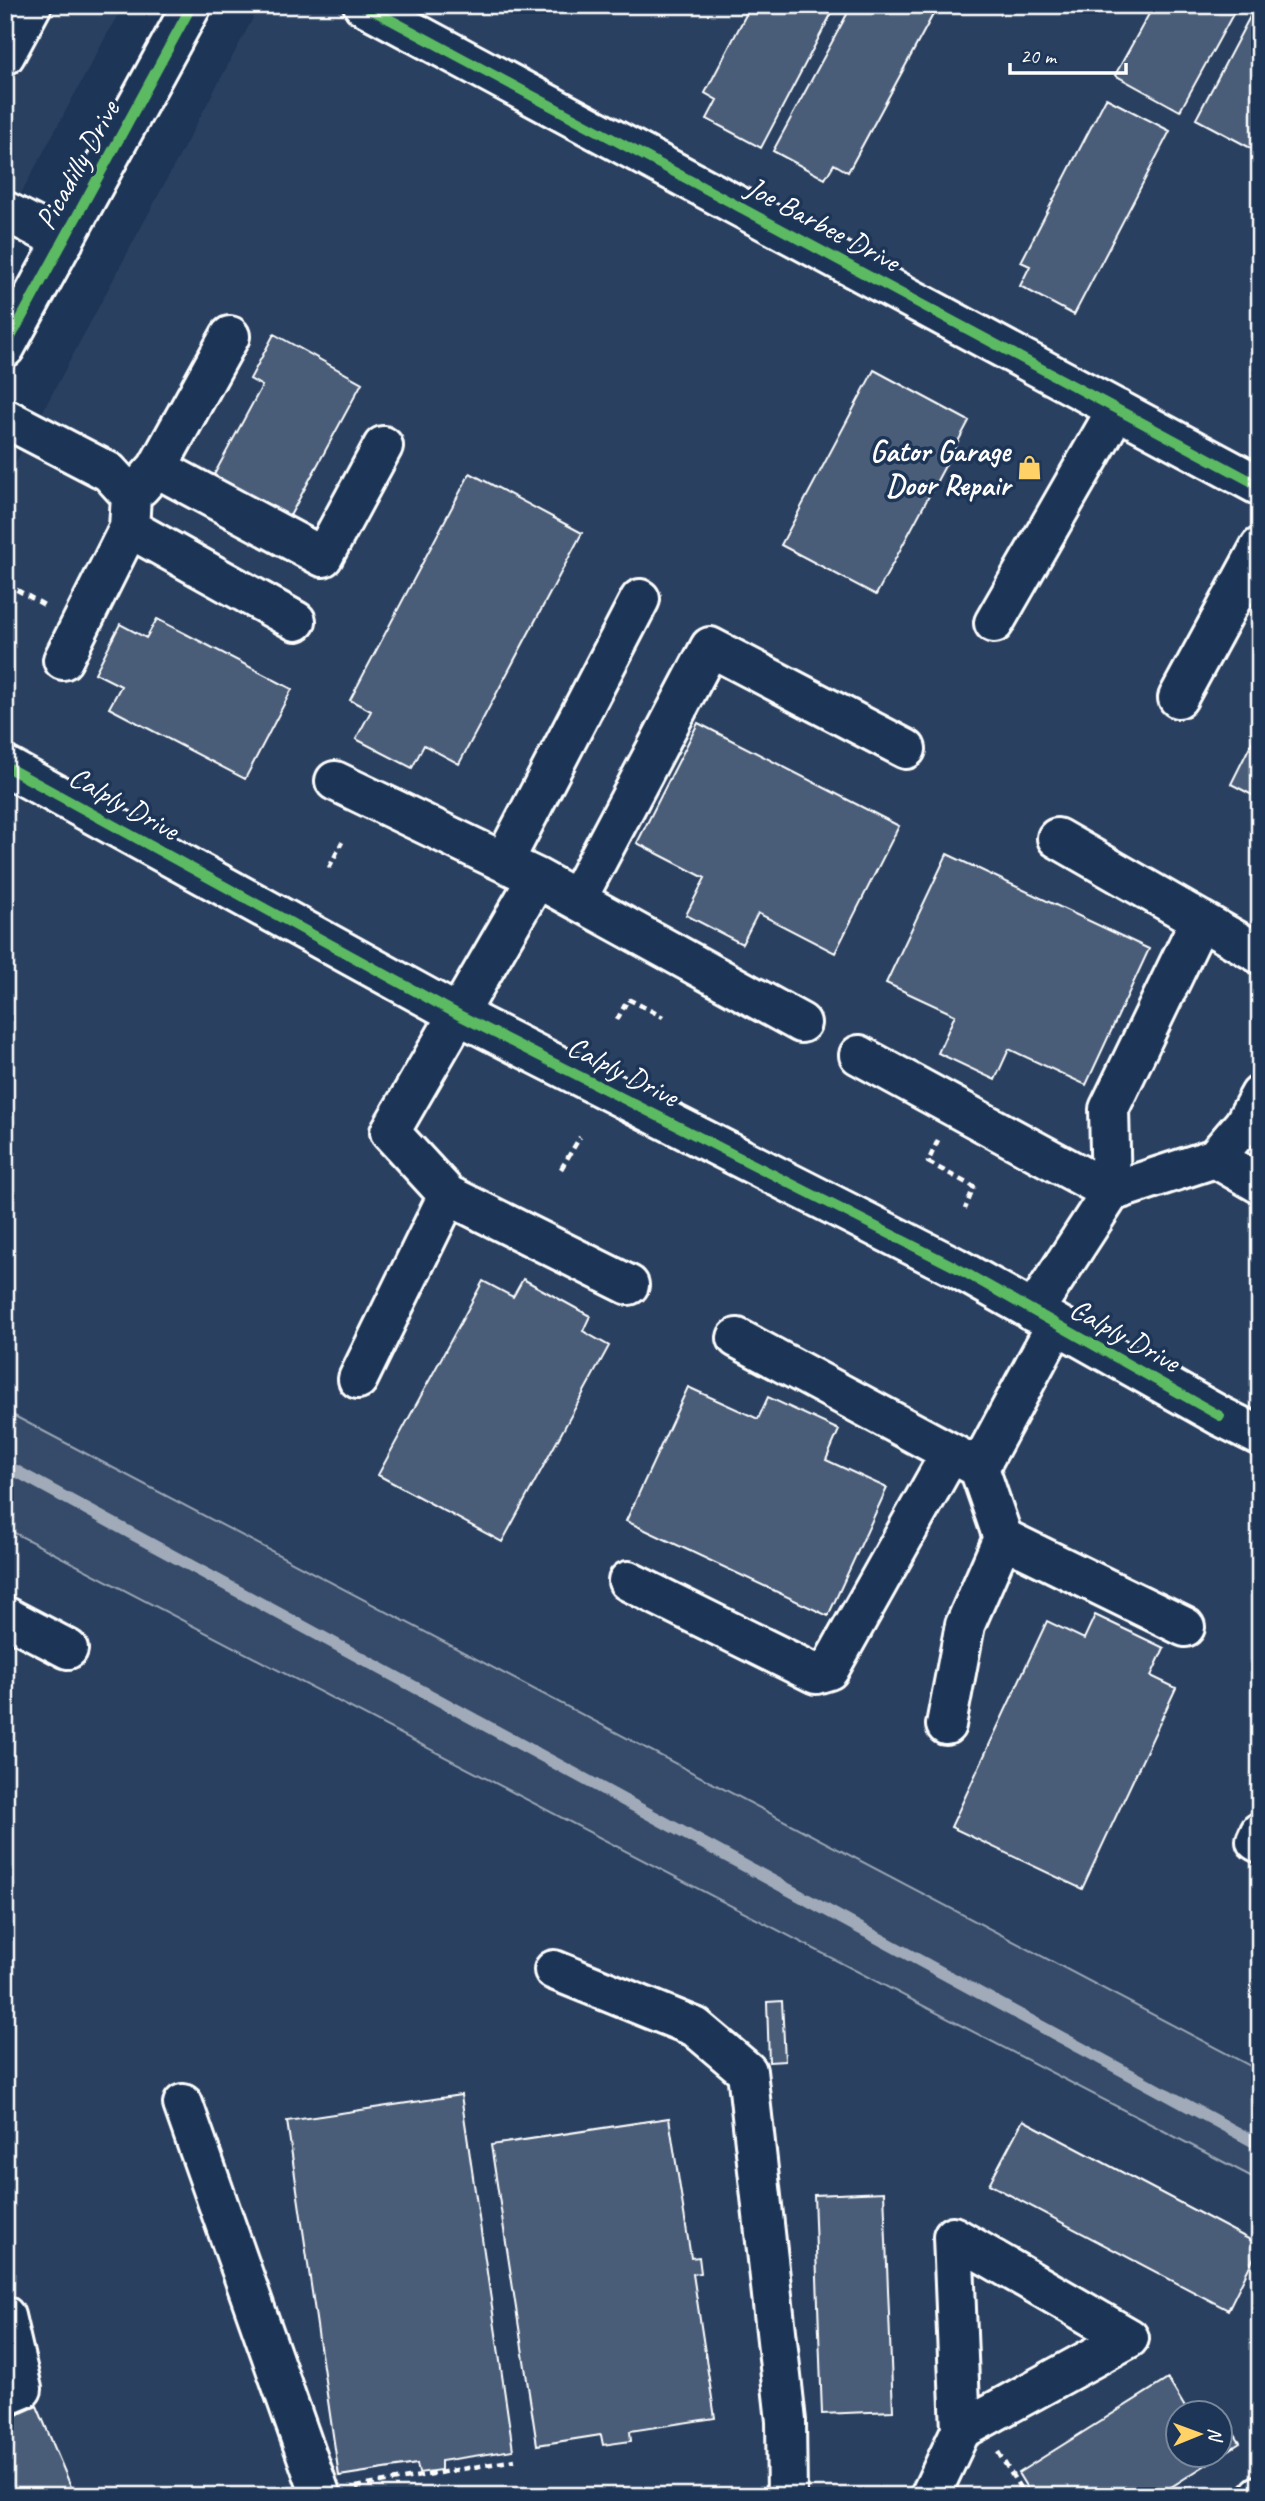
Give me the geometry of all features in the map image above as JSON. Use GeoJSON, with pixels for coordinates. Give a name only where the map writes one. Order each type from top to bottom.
{"type":"FeatureCollection","features":[{"type":"Feature","properties":{"kind":"street"},"geometry":{"type":"LineString","coordinates":[[5,55],[32,5]]}},
{"type":"Feature","properties":{"kind":"street","name":"Picadilly Drive"},"geometry":{"type":"LineString","coordinates":[[5,348],[192,5]]}},
{"type":"Feature","properties":{"kind":"street","name":"Joe Barbee Drive"},"geometry":{"type":"LineString","coordinates":[[363,5],[1260,486]]}},
{"type":"Feature","properties":{"kind":"street"},"geometry":{"type":"LineString","coordinates":[[5,211],[64,241]]}},
{"type":"Feature","properties":{"kind":"street"},"geometry":{"type":"LineString","coordinates":[[63,660],[130,512],[158,468],[230,336]]}},
{"type":"Feature","properties":{"kind":"street"},"geometry":{"type":"LineString","coordinates":[[994,623],[1117,409]]}},
{"type":"Feature","properties":{"kind":"street"},"geometry":{"type":"LineString","coordinates":[[5,418],[109,472],[130,512],[296,621]]}},
{"type":"Feature","properties":{"kind":"street"},"geometry":{"type":"LineString","coordinates":[[158,468],[323,557],[383,446]]}},
{"type":"Feature","properties":{"kind":"street"},"geometry":{"type":"LineString","coordinates":[[1178,698],[1260,547]]}},
{"type":"Feature","properties":{"kind":"street"},"geometry":{"type":"LineString","coordinates":[[504,861],[640,599]]}},
{"type":"Feature","properties":{"kind":"street"},"geometry":{"type":"LineString","coordinates":[[576,899],[710,647],[905,749]]}},
{"type":"Feature","properties":{"kind":"street","name":"Calply Drive"},"geometry":{"type":"LineString","coordinates":[[5,766],[459,1014],[942,1261],[1260,1436]]}},
{"type":"Feature","properties":{"kind":"street"},"geometry":{"type":"LineString","coordinates":[[335,781],[537,878],[801,1023]]}},
{"type":"Feature","properties":{"kind":"street"},"geometry":{"type":"LineString","coordinates":[[1057,838],[1260,954]]}},
{"type":"Feature","properties":{"kind":"street"},"geometry":{"type":"LineString","coordinates":[[537,878],[390,1132],[447,1195],[629,1285]]}},
{"type":"Feature","properties":{"kind":"street"},"geometry":{"type":"LineString","coordinates":[[628,1580],[816,1674],[829,1670],[965,1461],[1111,1192],[1109,1109],[1200,920]]}},
{"type":"Feature","properties":{"kind":"street"},"geometry":{"type":"LineString","coordinates":[[859,1055],[1111,1192],[1215,1158],[1244,1124],[1260,1095]]}},
{"type":"Feature","properties":{"kind":"street"},"geometry":{"type":"LineString","coordinates":[[1215,1158],[1260,1184]]}},
{"type":"Feature","properties":{"kind":"street"},"geometry":{"type":"LineString","coordinates":[[358,1379],[447,1195]]}},
{"type":"Feature","properties":{"kind":"street"},"geometry":{"type":"LineString","coordinates":[[737,1338],[965,1461],[1003,1538],[1185,1627]]}},
{"type":"Feature","properties":{"kind":"street"},"geometry":{"type":"LineString","coordinates":[[946,1725],[965,1626],[1003,1538]]}},
{"type":"Feature","properties":{"kind":"street"},"geometry":{"type":"LineString","coordinates":[[5,1616],[68,1649]]}},
{"type":"Feature","properties":{"kind":"street"},"geometry":{"type":"LineString","coordinates":[[1260,1832],[1255,1841],[1260,1843]]}},
{"type":"Feature","properties":{"kind":"street"},"geometry":{"type":"LineString","coordinates":[[554,1970],[695,2027],[747,2071],[786,2421],[786,2496]]}},
{"type":"Feature","properties":{"kind":"street"},"geometry":{"type":"LineString","coordinates":[[183,2104],[336,2491]]}},
{"type":"Feature","properties":{"kind":"street"},"geometry":{"type":"LineString","coordinates":[[930,2496],[977,2438],[1129,2339],[953,2236],[977,2438]]}},
{"type":"Feature","properties":{"kind":"street"},"geometry":{"type":"LineString","coordinates":[[5,2316],[22,2389],[5,2396]]}},
{"type":"Feature","properties":{"kind":"path"},"geometry":{"type":"LineString","coordinates":[[6,584],[55,611]]}},
{"type":"Feature","properties":{"kind":"path"},"geometry":{"type":"LineString","coordinates":[[329,868],[342,842]]}},
{"type":"Feature","properties":{"kind":"path"},"geometry":{"type":"LineString","coordinates":[[617,1020],[628,999],[663,1017]]}},
{"type":"Feature","properties":{"kind":"path"},"geometry":{"type":"LineString","coordinates":[[561,1169],[580,1136]]}},
{"type":"Feature","properties":{"kind":"path"},"geometry":{"type":"LineString","coordinates":[[939,1136],[928,1162],[974,1187],[965,1209]]}},
{"type":"Feature","properties":{"kind":"path"},"geometry":{"type":"LineString","coordinates":[[977,2438],[1001,2456],[1025,2496]]}},
{"type":"Feature","properties":{"kind":"path"},"geometry":{"type":"LineString","coordinates":[[336,2491],[515,2460]]}},
{"type":"Feature","properties":{"kind":"shaded area"},"geometry":{"type":"Polygon","coordinates":[[[5,5],[123,5],[5,223],[5,5]]]}},
{"type":"Feature","properties":{"kind":"shaded area"},"geometry":{"type":"Polygon","coordinates":[[[260,5],[1260,5],[1260,2071],[5,1411],[5,482],[260,5]]]}},
{"type":"Feature","properties":{"kind":"shaded area"},"geometry":{"type":"Polygon","coordinates":[[[5,1411],[1260,2071],[1260,2181],[5,1528],[5,1411]]]}},
{"type":"Feature","properties":{"kind":"shaded area"},"geometry":{"type":"Polygon","coordinates":[[[5,1528],[1260,2181],[1260,2496],[5,2496],[5,1528]]]}},
{"type":"Feature","properties":{"kind":"building"},"geometry":{"type":"Polygon","coordinates":[[[751,5],[836,5],[761,148],[707,119],[717,100],[705,93],[751,5]]]}},
{"type":"Feature","properties":{"kind":"building"},"geometry":{"type":"Polygon","coordinates":[[[852,5],[930,5],[936,9],[848,172],[834,164],[825,179],[773,151],[852,5]]]}},
{"type":"Feature","properties":{"kind":"building"},"geometry":{"type":"Polygon","coordinates":[[[1154,5],[1238,5],[1180,111],[1115,75],[1154,5]]]}},
{"type":"Feature","properties":{"kind":"building"},"geometry":{"type":"Polygon","coordinates":[[[1256,5],[1260,5],[1260,153],[1196,119],[1256,5]]]}},
{"type":"Feature","properties":{"kind":"building"},"geometry":{"type":"Polygon","coordinates":[[[1106,98],[1170,131],[1074,315],[1020,286],[1030,266],[1021,262],[1106,98]]]}},
{"type":"Feature","properties":{"kind":"building"},"geometry":{"type":"Polygon","coordinates":[[[274,334],[362,383],[285,525],[209,484],[262,386],[250,379],[274,334]]]}},
{"type":"Feature","properties":{"kind":"building"},"geometry":{"type":"Polygon","coordinates":[[[874,370],[969,421],[876,595],[781,545],[874,370]]]}},
{"type":"Feature","properties":{"kind":"building"},"geometry":{"type":"Polygon","coordinates":[[[470,473],[582,533],[459,764],[424,745],[412,768],[356,739],[371,711],[350,700],[470,473]]]}},
{"type":"Feature","properties":{"kind":"building"},"geometry":{"type":"Polygon","coordinates":[[[157,619],[292,689],[245,779],[109,708],[121,686],[95,673],[120,624],[146,638],[157,619]]]}},
{"type":"Feature","properties":{"kind":"building"},"geometry":{"type":"Polygon","coordinates":[[[698,723],[899,826],[835,953],[758,913],[742,944],[686,915],[705,878],[637,843],[698,723]]]}},
{"type":"Feature","properties":{"kind":"building"},"geometry":{"type":"Polygon","coordinates":[[[1260,726],[1260,799],[1231,784],[1260,726]]]}},
{"type":"Feature","properties":{"kind":"building"},"geometry":{"type":"Polygon","coordinates":[[[947,854],[1149,949],[1086,1085],[1009,1049],[995,1080],[938,1053],[955,1015],[886,983],[947,854]]]}},
{"type":"Feature","properties":{"kind":"building"},"geometry":{"type":"Polygon","coordinates":[[[523,1279],[590,1316],[583,1331],[609,1346],[502,1542],[378,1475],[483,1281],[513,1297],[523,1279]]]}},
{"type":"Feature","properties":{"kind":"building"},"geometry":{"type":"Polygon","coordinates":[[[688,1387],[758,1419],[768,1397],[839,1430],[826,1460],[887,1488],[828,1616],[626,1521],[688,1387]]]}},
{"type":"Feature","properties":{"kind":"building"},"geometry":{"type":"Polygon","coordinates":[[[1095,1615],[1164,1648],[1151,1676],[1176,1688],[1082,1889],[951,1827],[1047,1621],[1084,1639],[1095,1615]]]}},
{"type":"Feature","properties":{"kind":"building"},"geometry":{"type":"Polygon","coordinates":[[[782,2001],[785,2061],[769,2062],[767,2002],[782,2001]]]}},
{"type":"Feature","properties":{"kind":"building"},"geometry":{"type":"Polygon","coordinates":[[[461,2095],[513,2450],[441,2461],[441,2470],[419,2473],[417,2464],[339,2476],[287,2121],[461,2095]]]}},
{"type":"Feature","properties":{"kind":"building"},"geometry":{"type":"Polygon","coordinates":[[[669,2118],[691,2258],[699,2257],[701,2273],[693,2274],[715,2418],[630,2431],[631,2441],[603,2445],[601,2435],[537,2445],[491,2145],[669,2118]]]}},
{"type":"Feature","properties":{"kind":"building"},"geometry":{"type":"Polygon","coordinates":[[[1023,2120],[1260,2245],[1228,2310],[989,2184],[1023,2120]]]}},
{"type":"Feature","properties":{"kind":"building"},"geometry":{"type":"Polygon","coordinates":[[[884,2192],[893,2411],[822,2414],[814,2195],[884,2192]]]}},
{"type":"Feature","properties":{"kind":"building"},"geometry":{"type":"Polygon","coordinates":[[[1168,2379],[1181,2400],[1164,2400],[1164,2470],[1198,2470],[1157,2496],[1032,2496],[1018,2473],[1168,2379]]]}},
{"type":"Feature","properties":{"kind":"building"},"geometry":{"type":"Polygon","coordinates":[[[37,2406],[75,2496],[5,2496],[5,2420],[37,2406]]]}},
{"type":"Feature","properties":{"kind":"building"},"geometry":{"type":"Polygon","coordinates":[[[1234,2434],[1240,2443],[1234,2447],[1234,2434]]]}},
{"type":"Feature","properties":{"kind":"waterway"},"geometry":{"type":"LineString","coordinates":[[5,1465],[1260,2145]]}},
{"type":"Feature","properties":{"kind":"cycle path"},"geometry":{"type":"LineString","coordinates":[[5,348],[192,5]]}},
{"type":"Feature","properties":{"kind":"cycle path"},"geometry":{"type":"LineString","coordinates":[[363,5],[1260,486]]}},
{"type":"Feature","properties":{"kind":"cycle path"},"geometry":{"type":"LineString","coordinates":[[5,766],[459,1015],[955,1267],[1220,1416]]}},
{"type":"Feature","properties":{"kind":"place","name":"Gator Garage Door Repair"},"geometry":{"type":"Point","coordinates":[1030,468]}}]}
